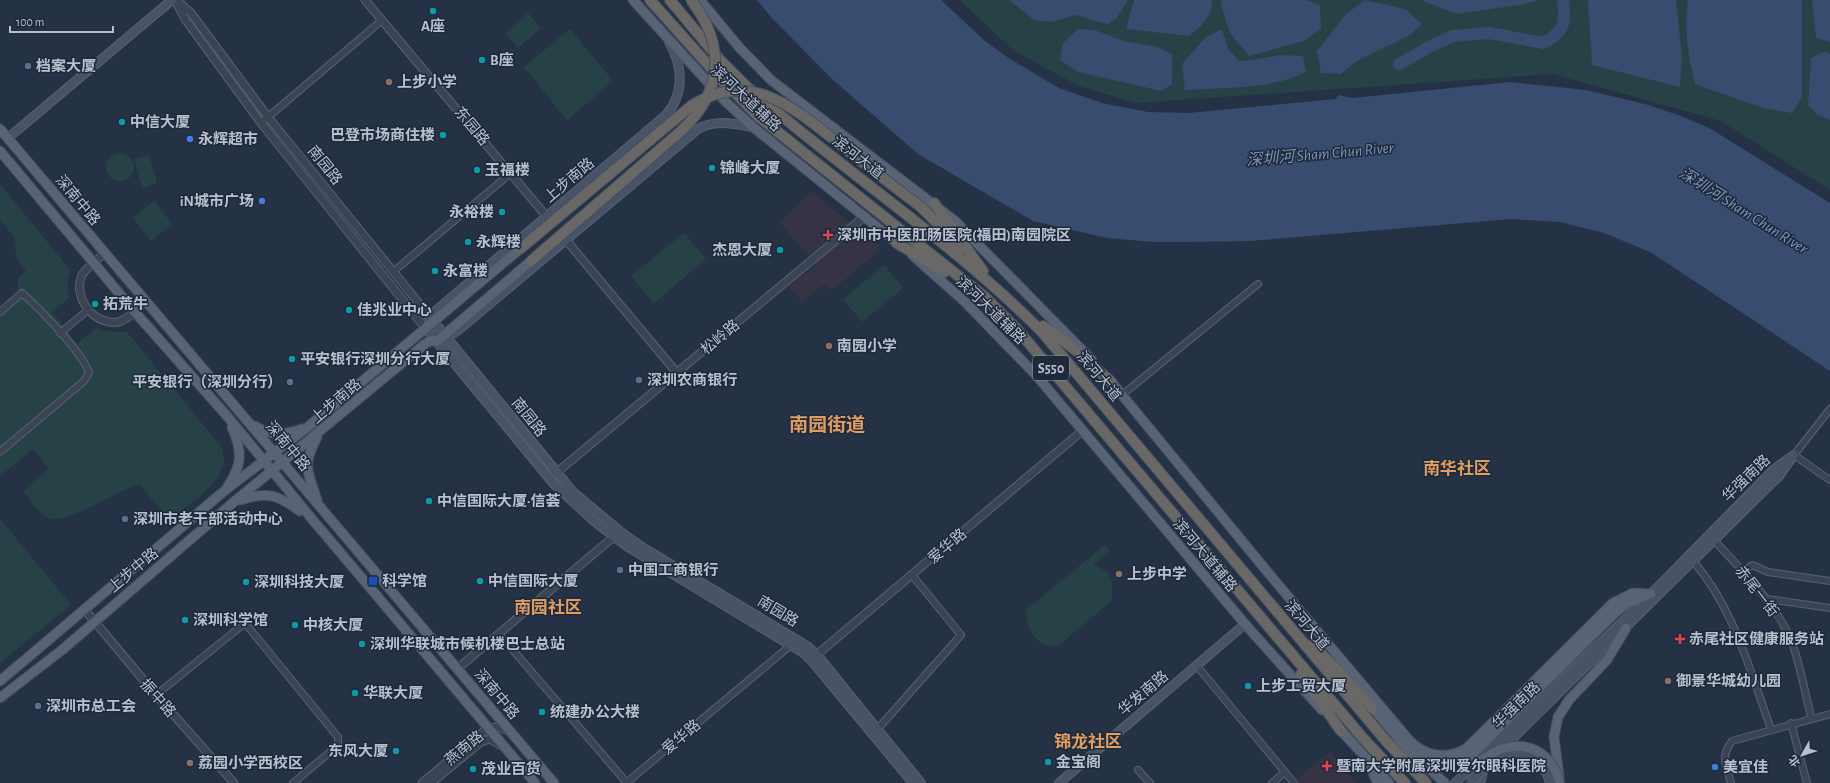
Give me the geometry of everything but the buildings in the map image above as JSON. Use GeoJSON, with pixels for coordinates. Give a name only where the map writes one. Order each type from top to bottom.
{"type":"FeatureCollection","features":[{"type":"Feature","properties":{"kind":"highway","name":"滨河大道"},"geometry":{"type":"LineString","coordinates":[[650,0],[718,77],[759,117],[986,298],[1035,349],[1272,631],[1377,754],[1405,783]]}},
{"type":"Feature","properties":{"kind":"highway","name":"滨河大道"},"geometry":{"type":"LineString","coordinates":[[670,0],[720,60],[746,86],[997,288],[1042,332],[1281,618],[1390,746],[1426,783]]}},
{"type":"Feature","properties":{"kind":"highway"},"geometry":{"type":"LineString","coordinates":[[531,261],[681,131],[698,114],[714,77],[715,51],[708,27],[691,0]]}},
{"type":"Feature","properties":{"kind":"highway"},"geometry":{"type":"LineString","coordinates":[[520,249],[691,106],[717,93],[737,90],[768,95],[787,104],[921,207],[970,254]]}},
{"type":"Feature","properties":{"kind":"highway"},"geometry":{"type":"LineString","coordinates":[[934,203],[954,229],[970,254],[997,288]]}},
{"type":"Feature","properties":{"kind":"highway"},"geometry":{"type":"LineString","coordinates":[[897,243],[986,298]]}},
{"type":"Feature","properties":{"kind":"highway"},"geometry":{"type":"LineString","coordinates":[[1011,302],[1078,352],[1112,383]]}},
{"type":"Feature","properties":{"kind":"highway"},"geometry":{"type":"LineString","coordinates":[[1281,618],[1330,662],[1372,708]]}},
{"type":"Feature","properties":{"kind":"highway"},"geometry":{"type":"LineString","coordinates":[[1272,631],[1341,731]]}},
{"type":"Feature","properties":{"kind":"main road"},"geometry":{"type":"LineString","coordinates":[[8,138],[172,0]]}},
{"type":"Feature","properties":{"kind":"main road","name":"滨河大道辅路"},"geometry":{"type":"LineString","coordinates":[[633,0],[703,78],[753,127],[865,216],[966,302],[996,332],[1036,375],[1245,624],[1359,752],[1389,783]]}},
{"type":"Feature","properties":{"kind":"main road","name":"滨河大道辅路"},"geometry":{"type":"LineString","coordinates":[[700,0],[739,47],[776,83],[934,203],[954,220],[1082,348],[1336,654],[1409,740],[1420,750],[1436,755],[1452,754],[1467,748],[1613,603],[1633,593],[1650,594]]}},
{"type":"Feature","properties":{"kind":"main road","name":"上步南路"},"geometry":{"type":"LineString","coordinates":[[275,453],[426,329],[432,320],[547,216],[666,115],[677,99],[681,80],[676,57],[663,32]]}},
{"type":"Feature","properties":{"kind":"main road"},"geometry":{"type":"LineString","coordinates":[[666,115],[678,110],[688,114],[691,118],[693,128],[688,137]]}},
{"type":"Feature","properties":{"kind":"main road","name":"上步南路"},"geometry":{"type":"LineString","coordinates":[[444,335],[454,332],[462,327],[698,129],[711,124],[726,123],[753,127]]}},
{"type":"Feature","properties":{"kind":"main road","name":"深南中路"},"geometry":{"type":"LineString","coordinates":[[0,129],[104,254],[283,462],[554,783]]}},
{"type":"Feature","properties":{"kind":"main road","name":"深南中路"},"geometry":{"type":"LineString","coordinates":[[0,151],[134,311],[227,416],[312,520],[535,783]]}},
{"type":"Feature","properties":{"kind":"main road","name":"上步南路"},"geometry":{"type":"LineString","coordinates":[[432,320],[520,249]]}},
{"type":"Feature","properties":{"kind":"main road","name":"上步南路"},"geometry":{"type":"LineString","coordinates":[[283,462],[425,344],[430,341],[437,341],[531,261]]}},
{"type":"Feature","properties":{"kind":"main road","name":"南园路"},"geometry":{"type":"LineString","coordinates":[[432,320],[556,473],[588,505],[621,532],[642,546],[798,639],[875,732],[913,783]]}},
{"type":"Feature","properties":{"kind":"main road","name":"南园路"},"geometry":{"type":"LineString","coordinates":[[426,329],[554,484],[577,507],[614,537],[702,592],[814,657]]}},
{"type":"Feature","properties":{"kind":"main road"},"geometry":{"type":"LineString","coordinates":[[224,492],[238,470],[239,462],[236,437],[227,416]]}},
{"type":"Feature","properties":{"kind":"main road"},"geometry":{"type":"LineString","coordinates":[[247,420],[262,430],[272,433],[290,433],[308,426]]}},
{"type":"Feature","properties":{"kind":"main road"},"geometry":{"type":"LineString","coordinates":[[318,434],[307,457],[306,464],[308,476],[319,506]]}},
{"type":"Feature","properties":{"kind":"main road","name":"上步中路"},"geometry":{"type":"LineString","coordinates":[[0,681],[224,492],[275,453]]}},
{"type":"Feature","properties":{"kind":"main road","name":"华强南路"},"geometry":{"type":"LineString","coordinates":[[1480,783],[1484,768],[1490,760],[1779,476],[1794,456]]}},
{"type":"Feature","properties":{"kind":"main road","name":"华强南路"},"geometry":{"type":"LineString","coordinates":[[1455,783],[1650,594],[1773,470],[1794,456]]}},
{"type":"Feature","properties":{"kind":"main road","name":"上步中路"},"geometry":{"type":"LineString","coordinates":[[0,698],[66,646],[235,501],[283,462]]}},
{"type":"Feature","properties":{"kind":"main road"},"geometry":{"type":"LineString","coordinates":[[235,501],[255,495],[274,496],[289,503],[312,520]]}},
{"type":"Feature","properties":{"kind":"main road"},"geometry":{"type":"LineString","coordinates":[[1408,750],[1424,759],[1441,763],[1457,761],[1472,754],[1614,613],[1628,603],[1650,594]]}},
{"type":"Feature","properties":{"kind":"main road","name":"华发南路"},"geometry":{"type":"LineString","coordinates":[[1059,783],[1245,624]]}},
{"type":"Feature","properties":{"kind":"main road"},"geometry":{"type":"LineString","coordinates":[[1560,783],[1554,745],[1554,730],[1558,717],[1569,700],[1605,663],[1626,628]]}},
{"type":"Feature","properties":{"kind":"main road","name":"滨河大道辅路"},"geometry":{"type":"LineString","coordinates":[[1336,654],[1372,708],[1408,750],[1444,783]]}},
{"type":"Feature","properties":{"kind":"main road","name":"南园路"},"geometry":{"type":"LineString","coordinates":[[875,732],[921,783]]}},
{"type":"Feature","properties":{"kind":"main road"},"geometry":{"type":"LineString","coordinates":[[1475,765],[1488,755],[1501,748],[1523,746],[1532,748],[1545,757],[1554,769],[1560,783]]}},
{"type":"Feature","properties":{"kind":"main road"},"geometry":{"type":"LineString","coordinates":[[1359,752],[1378,783]]}},
{"type":"Feature","properties":{"kind":"main road","name":"华强南路"},"geometry":{"type":"LineString","coordinates":[[1470,783],[1494,760],[1506,754],[1514,753],[1526,754],[1537,761],[1546,772],[1550,783]]}},
{"type":"Feature","properties":{"kind":"street","name":"南园路"},"geometry":{"type":"LineString","coordinates":[[176,0],[191,14],[268,117],[432,320]]}},
{"type":"Feature","properties":{"kind":"street","name":"南园路"},"geometry":{"type":"LineString","coordinates":[[176,0],[185,19],[261,123],[426,329]]}},
{"type":"Feature","properties":{"kind":"street","name":"东园路"},"geometry":{"type":"LineString","coordinates":[[365,0],[547,216]]}},
{"type":"Feature","properties":{"kind":"street"},"geometry":{"type":"LineString","coordinates":[[261,123],[382,20]]}},
{"type":"Feature","properties":{"kind":"street"},"geometry":{"type":"LineString","coordinates":[[393,272],[511,173]]}},
{"type":"Feature","properties":{"kind":"street","name":"松岭路"},"geometry":{"type":"LineString","coordinates":[[556,473],[865,216]]}},
{"type":"Feature","properties":{"kind":"street"},"geometry":{"type":"LineString","coordinates":[[566,240],[677,373]]}},
{"type":"Feature","properties":{"kind":"street"},"geometry":{"type":"LineString","coordinates":[[104,254],[84,273],[80,283],[81,295],[88,310],[96,317],[112,322],[121,320],[145,302]]}},
{"type":"Feature","properties":{"kind":"street"},"geometry":{"type":"LineString","coordinates":[[1122,395],[1258,284]]}},
{"type":"Feature","properties":{"kind":"street"},"geometry":{"type":"LineString","coordinates":[[0,312],[22,293],[60,333],[85,364],[89,373],[87,377],[0,452]]}},
{"type":"Feature","properties":{"kind":"street"},"geometry":{"type":"LineString","coordinates":[[60,333],[88,310]]}},
{"type":"Feature","properties":{"kind":"street"},"geometry":{"type":"LineString","coordinates":[[1830,409],[1794,456],[1830,480]]}},
{"type":"Feature","properties":{"kind":"street","name":"爱华路"},"geometry":{"type":"LineString","coordinates":[[814,657],[1082,431]]}},
{"type":"Feature","properties":{"kind":"street"},"geometry":{"type":"LineString","coordinates":[[458,669],[621,532]]}},
{"type":"Feature","properties":{"kind":"street","name":"赤尾一街"},"geometry":{"type":"LineString","coordinates":[[1714,540],[1767,599],[1791,641],[1812,717]]}},
{"type":"Feature","properties":{"kind":"street"},"geometry":{"type":"LineString","coordinates":[[1694,560],[1709,579],[1722,601],[1771,729]]}},
{"type":"Feature","properties":{"kind":"street"},"geometry":{"type":"LineString","coordinates":[[1743,572],[1752,565],[1768,572],[1830,581]]}},
{"type":"Feature","properties":{"kind":"street"},"geometry":{"type":"LineString","coordinates":[[875,732],[961,635],[912,575]]}},
{"type":"Feature","properties":{"kind":"street"},"geometry":{"type":"LineString","coordinates":[[1767,599],[1830,608]]}},
{"type":"Feature","properties":{"kind":"street","name":"振中路"},"geometry":{"type":"LineString","coordinates":[[85,610],[156,696],[234,783]]}},
{"type":"Feature","properties":{"kind":"street"},"geometry":{"type":"LineString","coordinates":[[156,696],[245,623],[338,737],[338,744],[336,748],[293,783]]}},
{"type":"Feature","properties":{"kind":"street"},"geometry":{"type":"LineString","coordinates":[[499,634],[626,783]]}},
{"type":"Feature","properties":{"kind":"street","name":"爱华路"},"geometry":{"type":"LineString","coordinates":[[626,783],[791,645]]}},
{"type":"Feature","properties":{"kind":"street"},"geometry":{"type":"LineString","coordinates":[[1197,666],[1294,783]]}},
{"type":"Feature","properties":{"kind":"street"},"geometry":{"type":"LineString","coordinates":[[1731,783],[1724,758],[1726,748],[1732,741],[1812,717],[1830,714]]}},
{"type":"Feature","properties":{"kind":"street"},"geometry":{"type":"LineString","coordinates":[[1791,723],[1807,783]]}},
{"type":"Feature","properties":{"kind":"street","name":"燕南路"},"geometry":{"type":"LineString","coordinates":[[422,783],[488,728],[499,727],[510,732]]}},
{"type":"Feature","properties":{"kind":"street","name":"燕南路"},"geometry":{"type":"LineString","coordinates":[[431,783],[485,740],[495,741],[506,749]]}},
{"type":"Feature","properties":{"kind":"street"},"geometry":{"type":"LineString","coordinates":[[1138,770],[1150,783]]}},
{"type":"Feature","properties":{"kind":"street"},"geometry":{"type":"LineString","coordinates":[[1272,783],[1284,772]]}},
{"type":"Feature","properties":{"kind":"shaded area","name":"深圳市中医肛肠医院(福田)南园院区"},"geometry":{"type":"Polygon","coordinates":[[[811,191],[881,249],[831,291],[825,284],[802,302],[789,286],[816,265],[779,222],[811,191]]]}},
{"type":"Feature","properties":{"kind":"shaded area","name":"暨南大学附属深圳爱尔眼科医院"},"geometry":{"type":"Polygon","coordinates":[[[1330,752],[1355,783],[1298,783],[1295,780],[1330,752]]]}},
{"type":"Feature","properties":{"kind":"green space"},"geometry":{"type":"Polygon","coordinates":[[[960,0],[1830,0],[1830,190],[1721,121],[1553,74],[1136,103],[1079,86],[1014,51],[960,0]]]}},
{"type":"Feature","properties":{"kind":"green space"},"geometry":{"type":"Polygon","coordinates":[[[528,13],[541,28],[518,48],[505,33],[528,13]]]}},
{"type":"Feature","properties":{"kind":"green space"},"geometry":{"type":"Polygon","coordinates":[[[570,29],[613,81],[567,120],[524,67],[570,29]]]}},
{"type":"Feature","properties":{"kind":"green space"},"geometry":{"type":"Polygon","coordinates":[[[120,153],[130,157],[134,167],[130,177],[120,181],[110,177],[106,167],[110,157],[120,153]]]}},
{"type":"Feature","properties":{"kind":"green space"},"geometry":{"type":"Polygon","coordinates":[[[149,155],[157,183],[142,188],[134,159],[149,155]]]}},
{"type":"Feature","properties":{"kind":"green space"},"geometry":{"type":"Polygon","coordinates":[[[0,184],[71,271],[68,284],[70,297],[52,312],[77,344],[97,328],[104,331],[127,332],[222,448],[224,460],[216,479],[194,502],[169,520],[140,485],[133,486],[80,512],[68,516],[58,519],[51,519],[43,515],[23,491],[49,469],[33,449],[0,476],[0,308],[18,293],[18,278],[26,271],[16,258],[15,238],[0,220],[0,184]]]}},
{"type":"Feature","properties":{"kind":"green space"},"geometry":{"type":"Polygon","coordinates":[[[154,201],[172,224],[151,241],[133,218],[154,201]]]}},
{"type":"Feature","properties":{"kind":"green space"},"geometry":{"type":"Polygon","coordinates":[[[684,233],[706,259],[654,303],[631,276],[684,233]]]}},
{"type":"Feature","properties":{"kind":"green space"},"geometry":{"type":"Polygon","coordinates":[[[884,265],[903,288],[862,322],[843,299],[884,265]]]}},
{"type":"Feature","properties":{"kind":"green space"},"geometry":{"type":"Polygon","coordinates":[[[0,519],[71,605],[0,663],[0,519]]]}},
{"type":"Feature","properties":{"kind":"green space"},"geometry":{"type":"Polygon","coordinates":[[[1105,545],[1110,551],[1093,565],[1108,572],[1112,584],[1112,597],[1110,602],[1059,645],[1045,645],[1030,631],[1026,617],[1026,610],[1105,545]]]}},
{"type":"Feature","properties":{"kind":"water","name":"深圳河 Sham Chun River"},"geometry":{"type":"Polygon","coordinates":[[[757,0],[941,0],[985,41],[1010,59],[1059,88],[1102,103],[1148,112],[1189,113],[1336,99],[1338,95],[1353,98],[1510,82],[1586,90],[1645,104],[1681,116],[1711,129],[1830,203],[1830,371],[1652,253],[1604,233],[1560,222],[1512,219],[1250,241],[1154,242],[1107,238],[1033,221],[918,154],[832,79],[771,17],[757,0]]]}},
{"type":"Feature","properties":{"kind":"water"},"geometry":{"type":"Polygon","coordinates":[[[1009,0],[1128,0],[1117,18],[1108,24],[1076,15],[1051,22],[1034,20],[1009,0]]]}},
{"type":"Feature","properties":{"kind":"water"},"geometry":{"type":"Polygon","coordinates":[[[1134,0],[1212,0],[1212,6],[1202,25],[1189,36],[1126,29],[1134,0]]]}},
{"type":"Feature","properties":{"kind":"water"},"geometry":{"type":"Polygon","coordinates":[[[1222,0],[1307,0],[1320,6],[1321,29],[1304,41],[1249,56],[1230,33],[1221,4],[1222,0]]]}},
{"type":"Feature","properties":{"kind":"water"},"geometry":{"type":"Polygon","coordinates":[[[1365,0],[1405,9],[1422,24],[1410,35],[1357,61],[1341,74],[1321,73],[1317,51],[1346,14],[1365,0]]]}},
{"type":"Feature","properties":{"kind":"water"},"geometry":{"type":"Polygon","coordinates":[[[1421,0],[1540,0],[1519,5],[1456,14],[1421,0]]]}},
{"type":"Feature","properties":{"kind":"water"},"geometry":{"type":"Polygon","coordinates":[[[1588,0],[1676,0],[1682,57],[1680,87],[1592,65],[1588,0]]]}},
{"type":"Feature","properties":{"kind":"water"},"geometry":{"type":"Polygon","coordinates":[[[1688,0],[1802,0],[1802,97],[1792,113],[1763,108],[1695,84],[1687,42],[1686,21],[1688,0]]]}},
{"type":"Feature","properties":{"kind":"water"},"geometry":{"type":"Polygon","coordinates":[[[1812,0],[1830,0],[1830,42],[1816,38],[1812,0]]]}},
{"type":"Feature","properties":{"kind":"water"},"geometry":{"type":"Polygon","coordinates":[[[1078,29],[1095,30],[1123,41],[1158,47],[1172,54],[1172,84],[1162,91],[1078,72],[1060,60],[1063,43],[1078,29]]]}},
{"type":"Feature","properties":{"kind":"water"},"geometry":{"type":"Polygon","coordinates":[[[1222,29],[1228,49],[1239,61],[1281,55],[1303,56],[1306,72],[1292,78],[1262,85],[1185,90],[1182,64],[1206,37],[1222,29]]]}},
{"type":"Feature","properties":{"kind":"water"},"geometry":{"type":"Polygon","coordinates":[[[1824,52],[1830,54],[1830,120],[1818,115],[1808,105],[1811,58],[1824,52]]]}},
{"type":"Feature","properties":{"kind":"waterway"},"geometry":{"type":"LineString","coordinates":[[1399,64],[1431,46],[1453,36],[1489,33],[1544,43],[1556,34],[1562,26],[1564,21],[1563,0]]}},
{"type":"Feature","properties":{"kind":"place","name":"A座"},"geometry":{"type":"Point","coordinates":[433,11]}},
{"type":"Feature","properties":{"kind":"place","name":"B座"},"geometry":{"type":"Point","coordinates":[482,60]}},
{"type":"Feature","properties":{"kind":"place","name":"档案大厦"},"geometry":{"type":"Point","coordinates":[28,66]}},
{"type":"Feature","properties":{"kind":"place","name":"上步小学"},"geometry":{"type":"Point","coordinates":[389,82]}},
{"type":"Feature","properties":{"kind":"place","name":"中信大厦"},"geometry":{"type":"Point","coordinates":[122,122]}},
{"type":"Feature","properties":{"kind":"place","name":"巴登市场商住楼"},"geometry":{"type":"Point","coordinates":[443,135]}},
{"type":"Feature","properties":{"kind":"place","name":"永辉超市"},"geometry":{"type":"Point","coordinates":[190,139]}},
{"type":"Feature","properties":{"kind":"place","name":"锦峰大厦"},"geometry":{"type":"Point","coordinates":[712,168]}},
{"type":"Feature","properties":{"kind":"place","name":"玉福楼"},"geometry":{"type":"Point","coordinates":[477,170]}},
{"type":"Feature","properties":{"kind":"place","name":"iN城市广场"},"geometry":{"type":"Point","coordinates":[262,201]}},
{"type":"Feature","properties":{"kind":"place","name":"永裕楼"},"geometry":{"type":"Point","coordinates":[502,212]}},
{"type":"Feature","properties":{"kind":"place","name":"深圳市中医肛肠医院(福田)南园院区"},"geometry":{"type":"Point","coordinates":[828,235]}},
{"type":"Feature","properties":{"kind":"place","name":"永辉楼"},"geometry":{"type":"Point","coordinates":[468,242]}},
{"type":"Feature","properties":{"kind":"place","name":"杰恩大厦"},"geometry":{"type":"Point","coordinates":[780,250]}},
{"type":"Feature","properties":{"kind":"place","name":"永富楼"},"geometry":{"type":"Point","coordinates":[435,271]}},
{"type":"Feature","properties":{"kind":"place","name":"拓荒牛"},"geometry":{"type":"Point","coordinates":[95,304]}},
{"type":"Feature","properties":{"kind":"place","name":"佳兆业中心"},"geometry":{"type":"Point","coordinates":[349,310]}},
{"type":"Feature","properties":{"kind":"place","name":"南园小学"},"geometry":{"type":"Point","coordinates":[829,346]}},
{"type":"Feature","properties":{"kind":"place","name":"平安银行深圳分行大厦"},"geometry":{"type":"Point","coordinates":[292,359]}},
{"type":"Feature","properties":{"kind":"place","name":"深圳农商银行"},"geometry":{"type":"Point","coordinates":[639,380]}},
{"type":"Feature","properties":{"kind":"place","name":"平安银行（深圳分行）"},"geometry":{"type":"Point","coordinates":[290,382]}},
{"type":"Feature","properties":{"kind":"place","name":"中信国际大厦·信荟"},"geometry":{"type":"Point","coordinates":[429,501]}},
{"type":"Feature","properties":{"kind":"place","name":"深圳市老干部活动中心"},"geometry":{"type":"Point","coordinates":[125,519]}},
{"type":"Feature","properties":{"kind":"place","name":"中国工商银行"},"geometry":{"type":"Point","coordinates":[620,570]}},
{"type":"Feature","properties":{"kind":"place","name":"上步中学"},"geometry":{"type":"Point","coordinates":[1119,574]}},
{"type":"Feature","properties":{"kind":"place","name":"科学馆"},"geometry":{"type":"Point","coordinates":[373,581]}},
{"type":"Feature","properties":{"kind":"place","name":"中信国际大厦"},"geometry":{"type":"Point","coordinates":[480,581]}},
{"type":"Feature","properties":{"kind":"place","name":"深圳科技大厦"},"geometry":{"type":"Point","coordinates":[246,582]}},
{"type":"Feature","properties":{"kind":"place","name":"深圳科学馆"},"geometry":{"type":"Point","coordinates":[185,620]}},
{"type":"Feature","properties":{"kind":"place","name":"中核大厦"},"geometry":{"type":"Point","coordinates":[295,625]}},
{"type":"Feature","properties":{"kind":"place","name":"赤尾社区健康服务站"},"geometry":{"type":"Point","coordinates":[1680,639]}},
{"type":"Feature","properties":{"kind":"place","name":"深圳华联城市候机楼巴士总站"},"geometry":{"type":"Point","coordinates":[362,644]}},
{"type":"Feature","properties":{"kind":"place","name":"御景华城幼儿园"},"geometry":{"type":"Point","coordinates":[1668,681]}},
{"type":"Feature","properties":{"kind":"place","name":"上步工贸大厦"},"geometry":{"type":"Point","coordinates":[1248,686]}},
{"type":"Feature","properties":{"kind":"place","name":"华联大厦"},"geometry":{"type":"Point","coordinates":[355,693]}},
{"type":"Feature","properties":{"kind":"place","name":"深圳市总工会"},"geometry":{"type":"Point","coordinates":[38,706]}},
{"type":"Feature","properties":{"kind":"place","name":"统建办公大楼"},"geometry":{"type":"Point","coordinates":[542,712]}},
{"type":"Feature","properties":{"kind":"place","name":"东风大厦"},"geometry":{"type":"Point","coordinates":[396,751]}},
{"type":"Feature","properties":{"kind":"place","name":"金宝阁"},"geometry":{"type":"Point","coordinates":[1048,762]}},
{"type":"Feature","properties":{"kind":"place","name":"荔园小学西校区"},"geometry":{"type":"Point","coordinates":[190,763]}},
{"type":"Feature","properties":{"kind":"place","name":"暨南大学附属深圳爱尔眼科医院"},"geometry":{"type":"Point","coordinates":[1327,766]}},
{"type":"Feature","properties":{"kind":"place","name":"美宜佳"},"geometry":{"type":"Point","coordinates":[1715,767]}},
{"type":"Feature","properties":{"kind":"place","name":"茂业百货"},"geometry":{"type":"Point","coordinates":[473,769]}},
{"type":"Feature","properties":{"kind":"district","name":"南园街道"},"geometry":{"type":"Point","coordinates":[827,424]}},
{"type":"Feature","properties":{"kind":"district","name":"南华社区"},"geometry":{"type":"Point","coordinates":[1457,468]}},
{"type":"Feature","properties":{"kind":"district","name":"南园社区"},"geometry":{"type":"Point","coordinates":[548,607]}},
{"type":"Feature","properties":{"kind":"district","name":"锦龙社区"},"geometry":{"type":"Point","coordinates":[1088,741]}}]}
